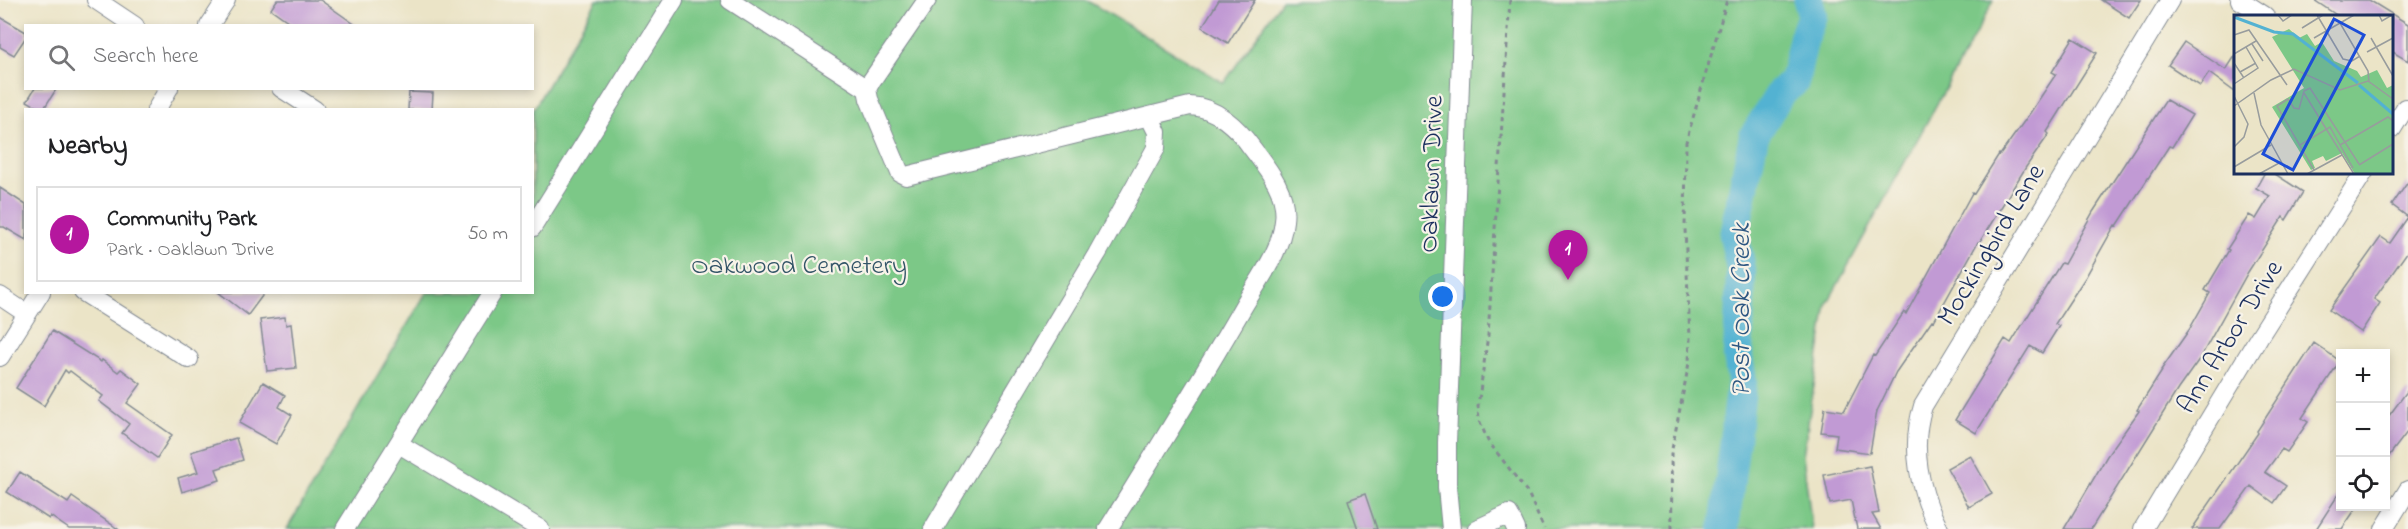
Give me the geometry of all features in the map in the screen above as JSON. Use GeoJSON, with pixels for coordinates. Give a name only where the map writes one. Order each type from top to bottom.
{"type":"FeatureCollection","features":[{"type":"Feature","properties":{"kind":"street"},"geometry":{"type":"LineString","coordinates":[[96,0],[132,24]]}},
{"type":"Feature","properties":{"kind":"street"},"geometry":{"type":"LineString","coordinates":[[210,24],[226,0]]}},
{"type":"Feature","properties":{"kind":"street"},"geometry":{"type":"LineString","coordinates":[[534,225],[674,0]]}},
{"type":"Feature","properties":{"kind":"street"},"geometry":{"type":"LineString","coordinates":[[730,0],[867,89],[894,162],[900,173],[906,176],[1191,106],[1202,106],[1228,121],[1247,141],[1270,172],[1282,197],[1284,221],[1275,251],[1206,370],[1108,529]]}},
{"type":"Feature","properties":{"kind":"street"},"geometry":{"type":"LineString","coordinates":[[867,89],[927,0]]}},
{"type":"Feature","properties":{"kind":"street","name":"Oaklawn Drive"},"geometry":{"type":"LineString","coordinates":[[1451,529],[1447,443],[1463,0]]}},
{"type":"Feature","properties":{"kind":"street","name":"Mockingbird Lane"},"geometry":{"type":"LineString","coordinates":[[1939,529],[1930,512],[1916,454],[1918,421],[1923,406],[2170,0]]}},
{"type":"Feature","properties":{"kind":"street"},"geometry":{"type":"LineString","coordinates":[[2240,0],[2263,15]]}},
{"type":"Feature","properties":{"kind":"street"},"geometry":{"type":"LineString","coordinates":[[157,108],[168,90]]}},
{"type":"Feature","properties":{"kind":"street"},"geometry":{"type":"LineString","coordinates":[[284,90],[312,108]]}},
{"type":"Feature","properties":{"kind":"street"},"geometry":{"type":"LineString","coordinates":[[2393,124],[2401,106]]}},
{"type":"Feature","properties":{"kind":"street"},"geometry":{"type":"LineString","coordinates":[[933,529],[1097,254],[1156,148],[1157,132],[1149,116]]}},
{"type":"Feature","properties":{"kind":"street","name":"Ann Arbor Drive"},"geometry":{"type":"LineString","coordinates":[[2143,529],[2259,337],[2363,174]]}},
{"type":"Feature","properties":{"kind":"street"},"geometry":{"type":"LineString","coordinates":[[0,357],[40,294]]}},
{"type":"Feature","properties":{"kind":"street"},"geometry":{"type":"LineString","coordinates":[[86,294],[189,359]]}},
{"type":"Feature","properties":{"kind":"street"},"geometry":{"type":"LineString","coordinates":[[345,529],[492,294]]}},
{"type":"Feature","properties":{"kind":"street"},"geometry":{"type":"LineString","coordinates":[[0,296],[27,314]]}},
{"type":"Feature","properties":{"kind":"street"},"geometry":{"type":"LineString","coordinates":[[399,444],[540,529]]}},
{"type":"Feature","properties":{"kind":"street"},"geometry":{"type":"LineString","coordinates":[[2384,529],[2408,490]]}},
{"type":"Feature","properties":{"kind":"street"},"geometry":{"type":"LineString","coordinates":[[1477,529],[1509,514],[1516,529]]}},
{"type":"Feature","properties":{"kind":"path"},"geometry":{"type":"LineString","coordinates":[[1510,0],[1488,335],[1478,406],[1479,420],[1488,441],[1528,493],[1544,529]]}},
{"type":"Feature","properties":{"kind":"path"},"geometry":{"type":"LineString","coordinates":[[1672,529],[1671,454],[1689,363],[1690,338],[1685,229],[1686,142],[1728,0]]}},
{"type":"Feature","properties":{"kind":"green space","name":"Oakwood Cemetery"},"geometry":{"type":"Polygon","coordinates":[[[597,0],[1086,0],[1224,83],[1282,0],[1994,0],[1827,304],[1803,455],[1812,529],[287,529],[425,294],[534,294],[534,108],[597,0]]]}},
{"type":"Feature","properties":{"kind":"building"},"geometry":{"type":"Polygon","coordinates":[[[277,0],[320,0],[354,24],[292,24],[271,9],[277,0]]]}},
{"type":"Feature","properties":{"kind":"building"},"geometry":{"type":"Polygon","coordinates":[[[1219,0],[1255,0],[1228,43],[1202,27],[1219,0]]]}},
{"type":"Feature","properties":{"kind":"building"},"geometry":{"type":"Polygon","coordinates":[[[2101,0],[2141,0],[2129,18],[2101,0]]]}},
{"type":"Feature","properties":{"kind":"building"},"geometry":{"type":"Polygon","coordinates":[[[2314,0],[2369,0],[2408,24],[2408,61],[2393,52],[2393,15],[2336,15],[2314,0]]]}},
{"type":"Feature","properties":{"kind":"building"},"geometry":{"type":"Polygon","coordinates":[[[0,17],[24,31],[24,40],[14,55],[0,47],[0,17]]]}},
{"type":"Feature","properties":{"kind":"building"},"geometry":{"type":"Polygon","coordinates":[[[2073,38],[2097,53],[2047,132],[2049,134],[1978,242],[1934,321],[1932,320],[1896,372],[1877,411],[1870,453],[1835,448],[1837,434],[1821,432],[1825,408],[1844,411],[1873,355],[1875,356],[1904,312],[1906,314],[1972,193],[1974,194],[1999,154],[2056,74],[2052,72],[2073,38]]]}},
{"type":"Feature","properties":{"kind":"building"},"geometry":{"type":"Polygon","coordinates":[[[2184,42],[2226,70],[2234,58],[2234,91],[2209,73],[2200,86],[2168,65],[2184,42]]]}},
{"type":"Feature","properties":{"kind":"building"},"geometry":{"type":"Polygon","coordinates":[[[34,90],[56,90],[44,108],[39,108],[27,101],[34,90]]]}},
{"type":"Feature","properties":{"kind":"building"},"geometry":{"type":"Polygon","coordinates":[[[409,92],[433,93],[432,108],[408,108],[409,92]]]}},
{"type":"Feature","properties":{"kind":"building"},"geometry":{"type":"Polygon","coordinates":[[[2166,100],[2192,115],[2117,226],[2115,225],[2085,278],[2055,324],[2059,326],[2042,353],[2030,346],[1976,433],[1955,420],[2005,339],[2011,343],[2061,263],[2064,264],[2093,212],[2166,100]]]}},
{"type":"Feature","properties":{"kind":"building"},"geometry":{"type":"Polygon","coordinates":[[[2264,174],[2275,174],[2303,192],[2286,220],[2283,217],[2248,272],[2200,358],[2178,389],[2091,529],[2064,529],[2107,456],[2139,411],[2137,410],[2161,370],[2189,330],[2210,293],[2205,290],[2229,250],[2227,249],[2249,215],[2256,219],[2270,196],[2256,188],[2264,174]]]}},
{"type":"Feature","properties":{"kind":"building"},"geometry":{"type":"Polygon","coordinates":[[[2408,182],[2408,217],[2392,205],[2408,182]]]}},
{"type":"Feature","properties":{"kind":"building"},"geometry":{"type":"Polygon","coordinates":[[[0,188],[24,204],[24,239],[0,227],[0,188]]]}},
{"type":"Feature","properties":{"kind":"building"},"geometry":{"type":"Polygon","coordinates":[[[2408,217],[2408,251],[2374,299],[2380,303],[2361,332],[2329,310],[2381,237],[2390,243],[2408,217]]]}},
{"type":"Feature","properties":{"kind":"building"},"geometry":{"type":"Polygon","coordinates":[[[221,294],[264,294],[248,315],[221,294]]]}},
{"type":"Feature","properties":{"kind":"building"},"geometry":{"type":"Polygon","coordinates":[[[285,317],[286,325],[291,324],[296,368],[267,371],[260,320],[285,317]]]}},
{"type":"Feature","properties":{"kind":"building"},"geometry":{"type":"Polygon","coordinates":[[[52,331],[118,372],[121,369],[141,384],[127,403],[172,435],[157,458],[122,433],[129,424],[99,401],[103,396],[70,371],[68,373],[65,370],[44,406],[16,388],[52,331]]]}},
{"type":"Feature","properties":{"kind":"building"},"geometry":{"type":"Polygon","coordinates":[[[2314,343],[2336,358],[2336,367],[2302,418],[2308,422],[2287,452],[2282,449],[2265,472],[2286,486],[2274,503],[2251,486],[2220,529],[2192,529],[2258,433],[2257,431],[2314,343]]]}},
{"type":"Feature","properties":{"kind":"building"},"geometry":{"type":"Polygon","coordinates":[[[263,382],[285,395],[279,407],[292,415],[276,444],[239,423],[263,382]]]}},
{"type":"Feature","properties":{"kind":"building"},"geometry":{"type":"Polygon","coordinates":[[[2408,390],[2408,431],[2390,454],[2390,414],[2408,390]]]}},
{"type":"Feature","properties":{"kind":"building"},"geometry":{"type":"Polygon","coordinates":[[[236,438],[243,460],[216,469],[220,480],[182,492],[178,478],[198,472],[191,452],[236,438]]]}},
{"type":"Feature","properties":{"kind":"building"},"geometry":{"type":"Polygon","coordinates":[[[1970,455],[1992,494],[1969,507],[1947,468],[1970,455]]]}},
{"type":"Feature","properties":{"kind":"building"},"geometry":{"type":"Polygon","coordinates":[[[1870,466],[1879,513],[1872,514],[1881,529],[1857,529],[1851,500],[1830,504],[1824,475],[1870,466]]]}},
{"type":"Feature","properties":{"kind":"building"},"geometry":{"type":"Polygon","coordinates":[[[20,472],[68,503],[72,497],[118,529],[69,529],[50,516],[49,519],[7,492],[20,472]]]}},
{"type":"Feature","properties":{"kind":"building"},"geometry":{"type":"Polygon","coordinates":[[[1365,494],[1377,529],[1358,529],[1348,500],[1365,494]]]}},
{"type":"Feature","properties":{"kind":"building"},"geometry":{"type":"Polygon","coordinates":[[[2336,498],[2336,511],[2354,511],[2342,529],[2316,529],[2336,498]]]}},
{"type":"Feature","properties":{"kind":"waterway","name":"Post Oak Creek"},"geometry":{"type":"LineString","coordinates":[[1724,529],[1742,382],[1738,356],[1741,270],[1734,235],[1754,136],[1781,92],[1794,82],[1804,37],[1812,15],[1808,0]]}},
{"type":"Feature","properties":{"kind":"place","name":"Community Park"},"geometry":{"type":"Point","coordinates":[1568,280]}}]}
